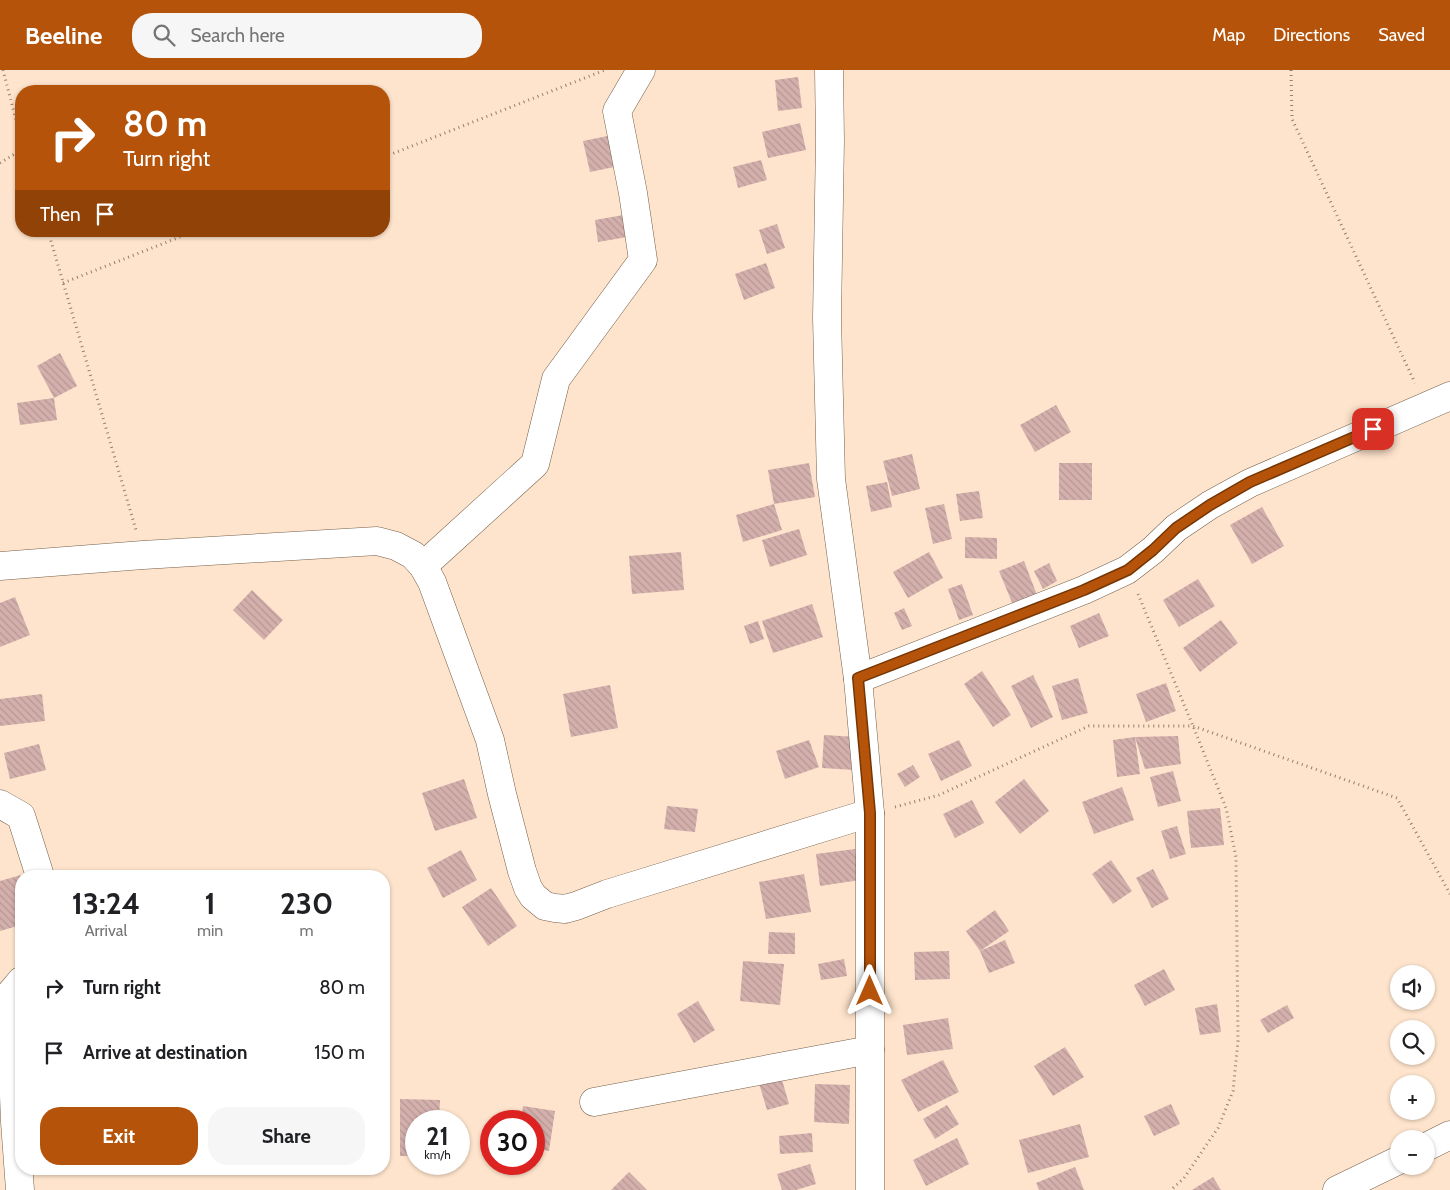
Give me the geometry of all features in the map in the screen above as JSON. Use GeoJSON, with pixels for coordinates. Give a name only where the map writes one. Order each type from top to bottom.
{"type":"FeatureCollection","features":[{"type":"Feature","properties":{"kind":"street"},"geometry":{"type":"LineString","coordinates":[[423,566],[535,464],[556,379],[643,260],[633,193],[617,111],[641,70]]}},
{"type":"Feature","properties":{"kind":"street"},"geometry":{"type":"LineString","coordinates":[[829,70],[830,140],[827,318],[831,479],[858,678],[870,813],[870,1190]]}},
{"type":"Feature","properties":{"kind":"street"},"geometry":{"type":"LineString","coordinates":[[858,678],[1084,590],[1128,570],[1176,528],[1210,505],[1250,482],[1438,401]]}},
{"type":"Feature","properties":{"kind":"street"},"geometry":{"type":"LineString","coordinates":[[0,566],[143,555],[377,541],[396,546],[413,554],[423,566],[438,598],[490,740],[525,881],[533,896],[545,906],[565,909],[576,906],[607,894],[870,813]]}},
{"type":"Feature","properties":{"kind":"street"},"geometry":{"type":"LineString","coordinates":[[0,804],[20,816],[38,870]]}},
{"type":"Feature","properties":{"kind":"street"},"geometry":{"type":"LineString","coordinates":[[15,988],[10,994],[15,1122]]}},
{"type":"Feature","properties":{"kind":"street"},"geometry":{"type":"LineString","coordinates":[[594,1102],[870,1050]]}},
{"type":"Feature","properties":{"kind":"street"},"geometry":{"type":"LineString","coordinates":[[1435,1142],[1450,1135]]}},
{"type":"Feature","properties":{"kind":"street"},"geometry":{"type":"LineString","coordinates":[[1337,1190],[1390,1164]]}},
{"type":"Feature","properties":{"kind":"street"},"geometry":{"type":"LineString","coordinates":[[19,1175],[20,1190]]}},
{"type":"Feature","properties":{"kind":"path"},"geometry":{"type":"LineString","coordinates":[[3,70],[15,116]]}},
{"type":"Feature","properties":{"kind":"path"},"geometry":{"type":"LineString","coordinates":[[390,155],[606,70]]}},
{"type":"Feature","properties":{"kind":"path"},"geometry":{"type":"LineString","coordinates":[[1291,70],[1292,118],[1438,401]]}},
{"type":"Feature","properties":{"kind":"path"},"geometry":{"type":"LineString","coordinates":[[0,163],[15,154]]}},
{"type":"Feature","properties":{"kind":"path"},"geometry":{"type":"LineString","coordinates":[[50,237],[143,555]]}},
{"type":"Feature","properties":{"kind":"path"},"geometry":{"type":"LineString","coordinates":[[63,283],[180,237]]}},
{"type":"Feature","properties":{"kind":"path"},"geometry":{"type":"LineString","coordinates":[[1128,570],[1226,808],[1236,857],[1238,1040],[1233,1091],[1218,1128],[1184,1178],[1171,1190]]}},
{"type":"Feature","properties":{"kind":"path"},"geometry":{"type":"LineString","coordinates":[[870,813],[938,795],[1089,726],[1193,726],[1397,798],[1450,894]]}},
{"type":"Feature","properties":{"kind":"building"},"geometry":{"type":"Polygon","coordinates":[[[798,77],[802,108],[778,111],[775,80],[798,77]]]}},
{"type":"Feature","properties":{"kind":"building"},"geometry":{"type":"Polygon","coordinates":[[[800,123],[806,150],[768,158],[762,132],[800,123]]]}},
{"type":"Feature","properties":{"kind":"building"},"geometry":{"type":"Polygon","coordinates":[[[612,135],[619,166],[590,172],[583,141],[612,135]]]}},
{"type":"Feature","properties":{"kind":"building"},"geometry":{"type":"Polygon","coordinates":[[[761,160],[767,180],[738,188],[733,167],[761,160]]]}},
{"type":"Feature","properties":{"kind":"building"},"geometry":{"type":"Polygon","coordinates":[[[629,214],[633,236],[598,242],[595,220],[629,214]]]}},
{"type":"Feature","properties":{"kind":"building"},"geometry":{"type":"Polygon","coordinates":[[[777,224],[785,248],[767,254],[759,230],[777,224]]]}},
{"type":"Feature","properties":{"kind":"building"},"geometry":{"type":"Polygon","coordinates":[[[766,263],[775,288],[744,300],[735,274],[766,263]]]}},
{"type":"Feature","properties":{"kind":"building"},"geometry":{"type":"Polygon","coordinates":[[[60,353],[77,386],[54,398],[37,366],[60,353]]]}},
{"type":"Feature","properties":{"kind":"building"},"geometry":{"type":"Polygon","coordinates":[[[54,398],[57,420],[20,425],[17,403],[54,398]]]}},
{"type":"Feature","properties":{"kind":"building"},"geometry":{"type":"Polygon","coordinates":[[[1056,405],[1071,432],[1035,452],[1020,425],[1056,405]]]}},
{"type":"Feature","properties":{"kind":"building"},"geometry":{"type":"Polygon","coordinates":[[[912,454],[920,489],[892,496],[883,461],[912,454]]]}},
{"type":"Feature","properties":{"kind":"building"},"geometry":{"type":"Polygon","coordinates":[[[809,463],[815,497],[774,504],[768,470],[809,463]]]}},
{"type":"Feature","properties":{"kind":"building"},"geometry":{"type":"Polygon","coordinates":[[[1059,463],[1092,463],[1092,500],[1059,500],[1059,463]]]}},
{"type":"Feature","properties":{"kind":"building"},"geometry":{"type":"Polygon","coordinates":[[[887,482],[892,507],[871,512],[866,486],[887,482]]]}},
{"type":"Feature","properties":{"kind":"building"},"geometry":{"type":"Polygon","coordinates":[[[979,491],[983,518],[960,521],[956,494],[979,491]]]}},
{"type":"Feature","properties":{"kind":"building"},"geometry":{"type":"Polygon","coordinates":[[[774,504],[782,530],[743,542],[736,515],[774,504]]]}},
{"type":"Feature","properties":{"kind":"building"},"geometry":{"type":"Polygon","coordinates":[[[944,504],[952,539],[933,544],[925,508],[944,504]]]}},
{"type":"Feature","properties":{"kind":"building"},"geometry":{"type":"Polygon","coordinates":[[[1262,507],[1284,546],[1252,564],[1230,525],[1262,507]]]}},
{"type":"Feature","properties":{"kind":"building"},"geometry":{"type":"Polygon","coordinates":[[[799,529],[807,555],[770,567],[762,540],[799,529]]]}},
{"type":"Feature","properties":{"kind":"building"},"geometry":{"type":"Polygon","coordinates":[[[965,537],[997,538],[997,559],[965,558],[965,537]]]}},
{"type":"Feature","properties":{"kind":"building"},"geometry":{"type":"Polygon","coordinates":[[[681,552],[684,590],[632,594],[629,556],[681,552]]]}},
{"type":"Feature","properties":{"kind":"building"},"geometry":{"type":"Polygon","coordinates":[[[929,552],[943,578],[908,598],[893,572],[929,552]]]}},
{"type":"Feature","properties":{"kind":"building"},"geometry":{"type":"Polygon","coordinates":[[[1024,561],[1037,595],[1013,605],[999,571],[1024,561]]]}},
{"type":"Feature","properties":{"kind":"building"},"geometry":{"type":"Polygon","coordinates":[[[1049,563],[1057,581],[1043,589],[1034,571],[1049,563]]]}},
{"type":"Feature","properties":{"kind":"building"},"geometry":{"type":"Polygon","coordinates":[[[1198,579],[1215,606],[1179,627],[1163,600],[1198,579]]]}},
{"type":"Feature","properties":{"kind":"building"},"geometry":{"type":"Polygon","coordinates":[[[962,584],[973,615],[959,620],[948,589],[962,584]]]}},
{"type":"Feature","properties":{"kind":"building"},"geometry":{"type":"Polygon","coordinates":[[[252,590],[283,620],[264,640],[233,610],[252,590]]]}},
{"type":"Feature","properties":{"kind":"building"},"geometry":{"type":"Polygon","coordinates":[[[15,597],[30,635],[0,647],[0,603],[15,597]]]}},
{"type":"Feature","properties":{"kind":"building"},"geometry":{"type":"Polygon","coordinates":[[[812,604],[823,637],[773,653],[762,621],[812,604]]]}},
{"type":"Feature","properties":{"kind":"building"},"geometry":{"type":"Polygon","coordinates":[[[904,608],[912,626],[902,630],[894,613],[904,608]]]}},
{"type":"Feature","properties":{"kind":"building"},"geometry":{"type":"Polygon","coordinates":[[[1099,613],[1109,636],[1079,648],[1070,626],[1099,613]]]}},
{"type":"Feature","properties":{"kind":"building"},"geometry":{"type":"Polygon","coordinates":[[[1221,620],[1238,643],[1200,672],[1183,648],[1221,620]]]}},
{"type":"Feature","properties":{"kind":"building"},"geometry":{"type":"Polygon","coordinates":[[[758,621],[764,639],[750,644],[744,626],[758,621]]]}},
{"type":"Feature","properties":{"kind":"building"},"geometry":{"type":"Polygon","coordinates":[[[982,671],[1011,715],[993,727],[964,684],[982,671]]]}},
{"type":"Feature","properties":{"kind":"building"},"geometry":{"type":"Polygon","coordinates":[[[1033,675],[1053,717],[1031,728],[1011,686],[1033,675]]]}},
{"type":"Feature","properties":{"kind":"building"},"geometry":{"type":"Polygon","coordinates":[[[1078,678],[1088,713],[1062,720],[1052,686],[1078,678]]]}},
{"type":"Feature","properties":{"kind":"building"},"geometry":{"type":"Polygon","coordinates":[[[1166,683],[1176,711],[1146,722],[1136,694],[1166,683]]]}},
{"type":"Feature","properties":{"kind":"building"},"geometry":{"type":"Polygon","coordinates":[[[610,685],[618,728],[571,737],[563,694],[610,685]]]}},
{"type":"Feature","properties":{"kind":"building"},"geometry":{"type":"Polygon","coordinates":[[[42,694],[45,721],[0,726],[0,699],[42,694]]]}},
{"type":"Feature","properties":{"kind":"building"},"geometry":{"type":"Polygon","coordinates":[[[824,735],[857,737],[855,770],[822,768],[824,735]]]}},
{"type":"Feature","properties":{"kind":"building"},"geometry":{"type":"Polygon","coordinates":[[[1178,736],[1181,764],[1145,769],[1135,737],[1178,736]]]}},
{"type":"Feature","properties":{"kind":"building"},"geometry":{"type":"Polygon","coordinates":[[[1135,737],[1140,774],[1117,777],[1113,740],[1135,737]]]}},
{"type":"Feature","properties":{"kind":"building"},"geometry":{"type":"Polygon","coordinates":[[[809,740],[819,767],[785,779],[776,751],[809,740]]]}},
{"type":"Feature","properties":{"kind":"building"},"geometry":{"type":"Polygon","coordinates":[[[959,740],[972,766],[941,781],[928,754],[959,740]]]}},
{"type":"Feature","properties":{"kind":"building"},"geometry":{"type":"Polygon","coordinates":[[[39,744],[46,770],[10,779],[4,753],[39,744]]]}},
{"type":"Feature","properties":{"kind":"building"},"geometry":{"type":"Polygon","coordinates":[[[913,765],[920,777],[905,787],[897,774],[913,765]]]}},
{"type":"Feature","properties":{"kind":"building"},"geometry":{"type":"Polygon","coordinates":[[[1173,771],[1181,801],[1158,807],[1150,777],[1173,771]]]}},
{"type":"Feature","properties":{"kind":"building"},"geometry":{"type":"Polygon","coordinates":[[[464,779],[477,818],[435,831],[422,793],[464,779]]]}},
{"type":"Feature","properties":{"kind":"building"},"geometry":{"type":"Polygon","coordinates":[[[1024,779],[1049,811],[1020,834],[995,802],[1024,779]]]}},
{"type":"Feature","properties":{"kind":"building"},"geometry":{"type":"Polygon","coordinates":[[[1122,787],[1134,820],[1094,834],[1082,802],[1122,787]]]}},
{"type":"Feature","properties":{"kind":"building"},"geometry":{"type":"Polygon","coordinates":[[[972,800],[984,823],[955,838],[943,814],[972,800]]]}},
{"type":"Feature","properties":{"kind":"building"},"geometry":{"type":"Polygon","coordinates":[[[667,806],[698,809],[695,832],[664,829],[667,806]]]}},
{"type":"Feature","properties":{"kind":"building"},"geometry":{"type":"Polygon","coordinates":[[[1220,808],[1224,845],[1191,848],[1187,811],[1220,808]]]}},
{"type":"Feature","properties":{"kind":"building"},"geometry":{"type":"Polygon","coordinates":[[[1177,826],[1186,854],[1170,859],[1161,831],[1177,826]]]}},
{"type":"Feature","properties":{"kind":"building"},"geometry":{"type":"Polygon","coordinates":[[[855,849],[860,880],[820,886],[816,854],[855,849]]]}},
{"type":"Feature","properties":{"kind":"building"},"geometry":{"type":"Polygon","coordinates":[[[461,850],[477,880],[443,898],[427,868],[461,850]]]}},
{"type":"Feature","properties":{"kind":"building"},"geometry":{"type":"Polygon","coordinates":[[[1111,860],[1132,891],[1113,904],[1092,874],[1111,860]]]}},
{"type":"Feature","properties":{"kind":"building"},"geometry":{"type":"Polygon","coordinates":[[[1153,869],[1169,899],[1152,908],[1136,878],[1153,869]]]}},
{"type":"Feature","properties":{"kind":"building"},"geometry":{"type":"Polygon","coordinates":[[[804,874],[811,912],[766,919],[759,882],[804,874]]]}},
{"type":"Feature","properties":{"kind":"building"},"geometry":{"type":"Polygon","coordinates":[[[15,877],[15,927],[0,931],[0,881],[15,877]]]}},
{"type":"Feature","properties":{"kind":"building"},"geometry":{"type":"Polygon","coordinates":[[[491,888],[517,926],[488,946],[462,907],[491,888]]]}},
{"type":"Feature","properties":{"kind":"building"},"geometry":{"type":"Polygon","coordinates":[[[995,910],[1009,931],[980,951],[966,931],[995,910]]]}},
{"type":"Feature","properties":{"kind":"building"},"geometry":{"type":"Polygon","coordinates":[[[769,932],[795,933],[795,954],[768,954],[769,932]]]}},
{"type":"Feature","properties":{"kind":"building"},"geometry":{"type":"Polygon","coordinates":[[[1005,940],[1015,963],[989,973],[980,951],[1005,940]]]}},
{"type":"Feature","properties":{"kind":"building"},"geometry":{"type":"Polygon","coordinates":[[[949,951],[950,979],[915,980],[914,952],[949,951]]]}},
{"type":"Feature","properties":{"kind":"building"},"geometry":{"type":"Polygon","coordinates":[[[844,959],[847,976],[821,980],[818,964],[844,959]]]}},
{"type":"Feature","properties":{"kind":"building"},"geometry":{"type":"Polygon","coordinates":[[[743,961],[784,964],[780,1005],[740,1001],[743,961]]]}},
{"type":"Feature","properties":{"kind":"building"},"geometry":{"type":"Polygon","coordinates":[[[1164,969],[1175,990],[1145,1006],[1134,985],[1164,969]]]}},
{"type":"Feature","properties":{"kind":"building"},"geometry":{"type":"Polygon","coordinates":[[[698,1001],[715,1030],[694,1043],[677,1014],[698,1001]]]}},
{"type":"Feature","properties":{"kind":"building"},"geometry":{"type":"Polygon","coordinates":[[[1217,1004],[1221,1032],[1200,1035],[1195,1008],[1217,1004]]]}},
{"type":"Feature","properties":{"kind":"building"},"geometry":{"type":"Polygon","coordinates":[[[1287,1005],[1294,1018],[1268,1033],[1260,1020],[1287,1005]]]}},
{"type":"Feature","properties":{"kind":"building"},"geometry":{"type":"Polygon","coordinates":[[[948,1018],[953,1049],[907,1055],[903,1025],[948,1018]]]}},
{"type":"Feature","properties":{"kind":"building"},"geometry":{"type":"Polygon","coordinates":[[[1065,1047],[1084,1077],[1053,1096],[1034,1066],[1065,1047]]]}},
{"type":"Feature","properties":{"kind":"building"},"geometry":{"type":"Polygon","coordinates":[[[943,1060],[959,1092],[918,1112],[901,1080],[943,1060]]]}},
{"type":"Feature","properties":{"kind":"building"},"geometry":{"type":"Polygon","coordinates":[[[780,1073],[789,1104],[767,1110],[758,1080],[780,1073]]]}},
{"type":"Feature","properties":{"kind":"building"},"geometry":{"type":"Polygon","coordinates":[[[815,1084],[850,1085],[849,1124],[814,1122],[815,1084]]]}},
{"type":"Feature","properties":{"kind":"building"},"geometry":{"type":"Polygon","coordinates":[[[400,1099],[440,1100],[440,1110],[405,1110],[405,1156],[400,1156],[400,1099]]]}},
{"type":"Feature","properties":{"kind":"building"},"geometry":{"type":"Polygon","coordinates":[[[1171,1104],[1180,1124],[1154,1136],[1144,1116],[1171,1104]]]}},
{"type":"Feature","properties":{"kind":"building"},"geometry":{"type":"Polygon","coordinates":[[[947,1105],[959,1124],[935,1139],[923,1119],[947,1105]]]}},
{"type":"Feature","properties":{"kind":"building"},"geometry":{"type":"Polygon","coordinates":[[[523,1106],[555,1111],[549,1151],[545,1150],[545,1110],[522,1110],[523,1106]]]}},
{"type":"Feature","properties":{"kind":"building"},"geometry":{"type":"Polygon","coordinates":[[[1080,1124],[1089,1157],[1028,1173],[1019,1140],[1080,1124]]]}},
{"type":"Feature","properties":{"kind":"building"},"geometry":{"type":"Polygon","coordinates":[[[812,1133],[813,1152],[780,1154],[779,1136],[812,1133]]]}},
{"type":"Feature","properties":{"kind":"building"},"geometry":{"type":"Polygon","coordinates":[[[957,1138],[969,1164],[926,1186],[913,1160],[957,1138]]]}},
{"type":"Feature","properties":{"kind":"building"},"geometry":{"type":"Polygon","coordinates":[[[810,1164],[816,1184],[796,1190],[782,1190],[777,1174],[810,1164]]]}},
{"type":"Feature","properties":{"kind":"building"},"geometry":{"type":"Polygon","coordinates":[[[1075,1167],[1084,1190],[1039,1190],[1036,1183],[1075,1167]]]}},
{"type":"Feature","properties":{"kind":"building"},"geometry":{"type":"Polygon","coordinates":[[[629,1172],[647,1190],[611,1190],[629,1172]]]}},
{"type":"Feature","properties":{"kind":"building"},"geometry":{"type":"Polygon","coordinates":[[[1213,1177],[1221,1190],[1192,1190],[1213,1177]]]}},
{"type":"Feature","properties":{"kind":"route"},"geometry":{"type":"LineString","coordinates":[[870,991],[870,813],[858,678],[1084,590],[1128,570],[1176,528],[1210,505],[1250,482],[1373,429]]}}]}
